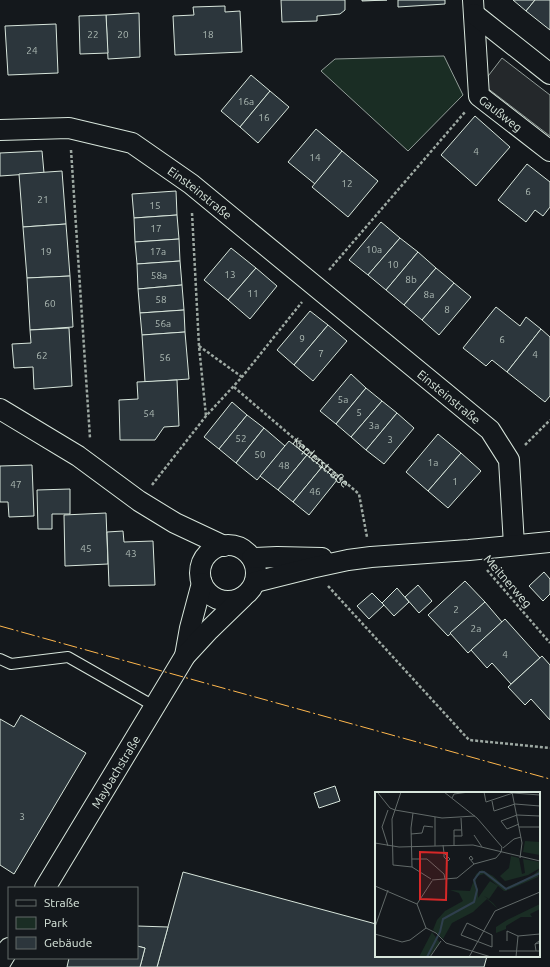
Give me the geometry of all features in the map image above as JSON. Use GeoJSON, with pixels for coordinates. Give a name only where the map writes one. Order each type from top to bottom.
{"type":"FeatureCollection","features":[{"type":"Feature","properties":{"kind":"street","name":"Gaußweg"},"geometry":{"type":"LineString","coordinates":[[474,7],[550,74]]}},
{"type":"Feature","properties":{"kind":"street","name":"Gaußweg"},"geometry":{"type":"LineString","coordinates":[[474,7],[479,96],[550,151]]}},
{"type":"Feature","properties":{"kind":"street","name":"Einsteinstraße"},"geometry":{"type":"LineString","coordinates":[[0,130],[69,128],[132,143],[191,184],[490,430],[509,460],[514,545]]}},
{"type":"Feature","properties":{"kind":"street"},"geometry":{"type":"LineString","coordinates":[[0,409],[78,456],[139,501],[175,523],[224,546]]}},
{"type":"Feature","properties":{"kind":"street"},"geometry":{"type":"LineString","coordinates":[[175,523],[203,560]]}},
{"type":"Feature","properties":{"kind":"street"},"geometry":{"type":"LineString","coordinates":[[249,589],[256,574],[255,565],[252,558],[246,552],[232,545],[215,548],[208,553],[200,568],[202,583],[212,596],[219,600],[227,601],[236,600],[249,589],[311,568],[348,560],[550,542]]}},
{"type":"Feature","properties":{"kind":"street"},"geometry":{"type":"LineString","coordinates":[[252,558],[304,557],[348,560]]}},
{"type":"Feature","properties":{"kind":"street","name":"Maybachstraße"},"geometry":{"type":"LineString","coordinates":[[185,656],[190,628],[202,583]]}},
{"type":"Feature","properties":{"kind":"street","name":"Maybachstraße"},"geometry":{"type":"LineString","coordinates":[[46,887],[185,656],[249,589]]}},
{"type":"Feature","properties":{"kind":"street"},"geometry":{"type":"LineString","coordinates":[[0,963],[8,950]]}},
{"type":"Feature","properties":{"kind":"lane"},"geometry":{"type":"LineString","coordinates":[[0,660],[11,664],[68,657],[154,706]]}},
{"type":"Feature","properties":{"kind":"path"},"geometry":{"type":"LineString","coordinates":[[152,484],[206,416],[234,387],[315,286],[479,96]]}},
{"type":"Feature","properties":{"kind":"path"},"geometry":{"type":"LineString","coordinates":[[69,128],[90,437]]}},
{"type":"Feature","properties":{"kind":"path"},"geometry":{"type":"LineString","coordinates":[[191,184],[199,346],[206,416]]}},
{"type":"Feature","properties":{"kind":"path"},"geometry":{"type":"LineString","coordinates":[[199,346],[242,377]]}},
{"type":"Feature","properties":{"kind":"path","name":"Keplerstraße"},"geometry":{"type":"LineString","coordinates":[[234,387],[359,494],[371,557]]}},
{"type":"Feature","properties":{"kind":"path"},"geometry":{"type":"LineString","coordinates":[[530,440],[550,420]]}},
{"type":"Feature","properties":{"kind":"path","name":"Meitnerweg"},"geometry":{"type":"LineString","coordinates":[[469,550],[550,642]]}},
{"type":"Feature","properties":{"kind":"path"},"geometry":{"type":"LineString","coordinates":[[311,568],[469,740],[550,748]]}},
{"type":"Feature","properties":{"kind":"green space"},"geometry":{"type":"Polygon","coordinates":[[[444,56],[463,95],[408,151],[321,71],[335,59],[444,56]]]}},
{"type":"Feature","properties":{"kind":"shaded area"},"geometry":{"type":"Polygon","coordinates":[[[502,58],[550,95],[550,136],[482,84],[502,58]]]}},
{"type":"Feature","properties":{"kind":"building"},"geometry":{"type":"Polygon","coordinates":[[[281,0],[345,0],[345,10],[340,14],[317,16],[317,21],[282,22],[281,0]]]}},
{"type":"Feature","properties":{"kind":"building"},"geometry":{"type":"Polygon","coordinates":[[[362,0],[387,0],[362,1],[362,0]]]}},
{"type":"Feature","properties":{"kind":"building"},"geometry":{"type":"Polygon","coordinates":[[[398,0],[445,0],[445,4],[398,7],[398,0]]]}},
{"type":"Feature","properties":{"kind":"building"},"geometry":{"type":"Polygon","coordinates":[[[513,0],[535,0],[526,11],[513,0]]]}},
{"type":"Feature","properties":{"kind":"building"},"geometry":{"type":"Polygon","coordinates":[[[535,0],[550,0],[550,30],[526,11],[535,0]]]}},
{"type":"Feature","properties":{"kind":"building"},"geometry":{"type":"Polygon","coordinates":[[[225,6],[225,12],[240,11],[242,52],[175,55],[173,16],[194,15],[193,7],[225,6]]]}},
{"type":"Feature","properties":{"kind":"building"},"geometry":{"type":"Polygon","coordinates":[[[139,13],[140,57],[108,59],[106,15],[139,13]]]}},
{"type":"Feature","properties":{"kind":"building"},"geometry":{"type":"Polygon","coordinates":[[[106,15],[108,53],[80,54],[79,16],[106,15]]]}},
{"type":"Feature","properties":{"kind":"building"},"geometry":{"type":"Polygon","coordinates":[[[56,24],[58,73],[8,75],[5,26],[56,24]]]}},
{"type":"Feature","properties":{"kind":"building"},"geometry":{"type":"Polygon","coordinates":[[[251,75],[270,91],[240,127],[221,111],[251,75]]]}},
{"type":"Feature","properties":{"kind":"building"},"geometry":{"type":"Polygon","coordinates":[[[270,91],[289,107],[258,143],[240,127],[270,91]]]}},
{"type":"Feature","properties":{"kind":"building"},"geometry":{"type":"Polygon","coordinates":[[[475,116],[510,147],[476,186],[441,155],[475,116]]]}},
{"type":"Feature","properties":{"kind":"building"},"geometry":{"type":"Polygon","coordinates":[[[316,129],[342,151],[315,184],[288,162],[316,129]]]}},
{"type":"Feature","properties":{"kind":"building"},"geometry":{"type":"Polygon","coordinates":[[[42,151],[44,173],[0,176],[0,153],[42,151]]]}},
{"type":"Feature","properties":{"kind":"building"},"geometry":{"type":"Polygon","coordinates":[[[342,151],[378,181],[348,217],[312,187],[342,151]]]}},
{"type":"Feature","properties":{"kind":"building"},"geometry":{"type":"Polygon","coordinates":[[[527,164],[550,182],[550,207],[543,216],[535,210],[526,222],[498,200],[527,164]]]}},
{"type":"Feature","properties":{"kind":"building"},"geometry":{"type":"Polygon","coordinates":[[[62,171],[66,224],[23,227],[19,174],[62,171]]]}},
{"type":"Feature","properties":{"kind":"building"},"geometry":{"type":"Polygon","coordinates":[[[176,191],[177,215],[134,218],[132,194],[176,191]]]}},
{"type":"Feature","properties":{"kind":"building"},"geometry":{"type":"Polygon","coordinates":[[[177,215],[179,239],[135,242],[134,218],[177,215]]]}},
{"type":"Feature","properties":{"kind":"building"},"geometry":{"type":"Polygon","coordinates":[[[381,222],[400,238],[368,275],[349,260],[381,222]]]}},
{"type":"Feature","properties":{"kind":"building"},"geometry":{"type":"Polygon","coordinates":[[[66,224],[70,276],[27,278],[23,227],[66,224]]]}},
{"type":"Feature","properties":{"kind":"building"},"geometry":{"type":"Polygon","coordinates":[[[400,238],[418,252],[386,290],[368,275],[400,238]]]}},
{"type":"Feature","properties":{"kind":"building"},"geometry":{"type":"Polygon","coordinates":[[[179,239],[180,261],[137,264],[135,242],[179,239]]]}},
{"type":"Feature","properties":{"kind":"building"},"geometry":{"type":"Polygon","coordinates":[[[231,248],[256,268],[228,300],[204,280],[231,248]]]}},
{"type":"Feature","properties":{"kind":"building"},"geometry":{"type":"Polygon","coordinates":[[[418,252],[436,268],[404,305],[386,290],[418,252]]]}},
{"type":"Feature","properties":{"kind":"building"},"geometry":{"type":"Polygon","coordinates":[[[180,261],[182,285],[138,289],[137,264],[180,261]]]}},
{"type":"Feature","properties":{"kind":"building"},"geometry":{"type":"Polygon","coordinates":[[[256,268],[277,286],[250,319],[228,300],[256,268]]]}},
{"type":"Feature","properties":{"kind":"building"},"geometry":{"type":"Polygon","coordinates":[[[436,268],[454,283],[422,320],[404,305],[436,268]]]}},
{"type":"Feature","properties":{"kind":"building"},"geometry":{"type":"Polygon","coordinates":[[[70,276],[73,327],[30,330],[27,278],[70,276]]]}},
{"type":"Feature","properties":{"kind":"building"},"geometry":{"type":"Polygon","coordinates":[[[454,283],[471,297],[439,335],[422,320],[454,283]]]}},
{"type":"Feature","properties":{"kind":"building"},"geometry":{"type":"Polygon","coordinates":[[[182,285],[184,310],[140,313],[138,289],[182,285]]]}},
{"type":"Feature","properties":{"kind":"building"},"geometry":{"type":"Polygon","coordinates":[[[496,307],[520,326],[526,317],[541,329],[507,372],[492,360],[486,366],[463,348],[496,307]]]}},
{"type":"Feature","properties":{"kind":"building"},"geometry":{"type":"Polygon","coordinates":[[[184,310],[185,332],[142,335],[140,313],[184,310]]]}},
{"type":"Feature","properties":{"kind":"building"},"geometry":{"type":"Polygon","coordinates":[[[310,311],[328,325],[294,365],[277,350],[310,311]]]}},
{"type":"Feature","properties":{"kind":"building"},"geometry":{"type":"Polygon","coordinates":[[[328,325],[347,341],[313,381],[294,365],[328,325]]]}},
{"type":"Feature","properties":{"kind":"building"},"geometry":{"type":"Polygon","coordinates":[[[69,328],[72,386],[34,389],[33,367],[14,368],[12,344],[31,343],[30,330],[69,328]]]}},
{"type":"Feature","properties":{"kind":"building"},"geometry":{"type":"Polygon","coordinates":[[[541,329],[550,337],[550,396],[545,402],[507,372],[541,329]]]}},
{"type":"Feature","properties":{"kind":"building"},"geometry":{"type":"Polygon","coordinates":[[[185,332],[189,379],[145,382],[142,335],[185,332]]]}},
{"type":"Feature","properties":{"kind":"building"},"geometry":{"type":"Polygon","coordinates":[[[351,374],[366,388],[336,424],[320,411],[351,374]]]}},
{"type":"Feature","properties":{"kind":"building"},"geometry":{"type":"Polygon","coordinates":[[[177,380],[179,426],[164,427],[155,440],[120,440],[119,400],[138,399],[137,382],[177,380]]]}},
{"type":"Feature","properties":{"kind":"building"},"geometry":{"type":"Polygon","coordinates":[[[366,388],[382,401],[351,437],[336,424],[366,388]]]}},
{"type":"Feature","properties":{"kind":"building"},"geometry":{"type":"Polygon","coordinates":[[[382,401],[397,413],[366,450],[351,437],[382,401]]]}},
{"type":"Feature","properties":{"kind":"building"},"geometry":{"type":"Polygon","coordinates":[[[232,402],[247,415],[219,449],[204,437],[232,402]]]}},
{"type":"Feature","properties":{"kind":"building"},"geometry":{"type":"Polygon","coordinates":[[[397,413],[414,428],[384,464],[366,450],[397,413]]]}},
{"type":"Feature","properties":{"kind":"building"},"geometry":{"type":"Polygon","coordinates":[[[247,415],[264,428],[236,463],[219,449],[247,415]]]}},
{"type":"Feature","properties":{"kind":"building"},"geometry":{"type":"Polygon","coordinates":[[[264,428],[285,446],[257,480],[236,463],[264,428]]]}},
{"type":"Feature","properties":{"kind":"building"},"geometry":{"type":"Polygon","coordinates":[[[438,434],[461,453],[428,491],[406,472],[438,434]]]}},
{"type":"Feature","properties":{"kind":"building"},"geometry":{"type":"Polygon","coordinates":[[[289,441],[307,455],[278,490],[260,476],[289,441]]]}},
{"type":"Feature","properties":{"kind":"building"},"geometry":{"type":"Polygon","coordinates":[[[461,453],[481,471],[448,508],[428,491],[461,453]]]}},
{"type":"Feature","properties":{"kind":"building"},"geometry":{"type":"Polygon","coordinates":[[[307,455],[322,467],[293,502],[278,490],[307,455]]]}},
{"type":"Feature","properties":{"kind":"building"},"geometry":{"type":"Polygon","coordinates":[[[32,465],[34,516],[9,517],[8,502],[0,502],[0,466],[32,465]]]}},
{"type":"Feature","properties":{"kind":"building"},"geometry":{"type":"Polygon","coordinates":[[[322,467],[337,480],[309,515],[293,502],[322,467]]]}},
{"type":"Feature","properties":{"kind":"building"},"geometry":{"type":"Polygon","coordinates":[[[70,489],[70,514],[52,514],[52,529],[38,529],[37,490],[70,489]]]}},
{"type":"Feature","properties":{"kind":"building"},"geometry":{"type":"Polygon","coordinates":[[[106,513],[108,564],[65,566],[64,515],[106,513]]]}},
{"type":"Feature","properties":{"kind":"building"},"geometry":{"type":"Polygon","coordinates":[[[123,531],[124,542],[153,541],[155,585],[109,586],[107,532],[123,531]]]}},
{"type":"Feature","properties":{"kind":"building"},"geometry":{"type":"Polygon","coordinates":[[[544,572],[550,579],[550,594],[543,601],[529,586],[544,572]]]}},
{"type":"Feature","properties":{"kind":"building"},"geometry":{"type":"Polygon","coordinates":[[[465,581],[485,602],[448,636],[428,615],[465,581]]]}},
{"type":"Feature","properties":{"kind":"building"},"geometry":{"type":"Polygon","coordinates":[[[418,585],[432,601],[419,613],[405,597],[418,585]]]}},
{"type":"Feature","properties":{"kind":"building"},"geometry":{"type":"Polygon","coordinates":[[[397,588],[409,602],[394,616],[382,603],[397,588]]]}},
{"type":"Feature","properties":{"kind":"building"},"geometry":{"type":"Polygon","coordinates":[[[372,593],[384,605],[369,619],[357,606],[372,593]]]}},
{"type":"Feature","properties":{"kind":"building"},"geometry":{"type":"Polygon","coordinates":[[[485,602],[502,622],[468,653],[450,633],[485,602]]]}},
{"type":"Feature","properties":{"kind":"building"},"geometry":{"type":"Polygon","coordinates":[[[505,619],[540,658],[511,684],[492,663],[487,668],[471,650],[505,619]]]}},
{"type":"Feature","properties":{"kind":"building"},"geometry":{"type":"Polygon","coordinates":[[[542,656],[550,665],[550,720],[531,699],[525,705],[508,687],[542,656]]]}},
{"type":"Feature","properties":{"kind":"building"},"geometry":{"type":"Polygon","coordinates":[[[21,715],[86,753],[14,874],[0,865],[0,719],[14,727],[21,715]]]}},
{"type":"Feature","properties":{"kind":"building"},"geometry":{"type":"Polygon","coordinates":[[[335,786],[340,801],[319,808],[314,793],[335,786]]]}},
{"type":"Feature","properties":{"kind":"building"},"geometry":{"type":"Polygon","coordinates":[[[183,872],[375,924],[375,957],[487,957],[484,967],[157,967],[183,872]]]}},
{"type":"Feature","properties":{"kind":"building"},"geometry":{"type":"Polygon","coordinates":[[[138,926],[168,927],[157,967],[140,967],[145,948],[138,946],[138,926]]]}},
{"type":"Feature","properties":{"kind":"building"},"geometry":{"type":"Polygon","coordinates":[[[138,946],[145,948],[140,967],[67,967],[69,959],[138,959],[138,946]]]}},
{"type":"Feature","properties":{"kind":"power"},"geometry":{"type":"LineString","coordinates":[[0,626],[550,779]]}}]}
